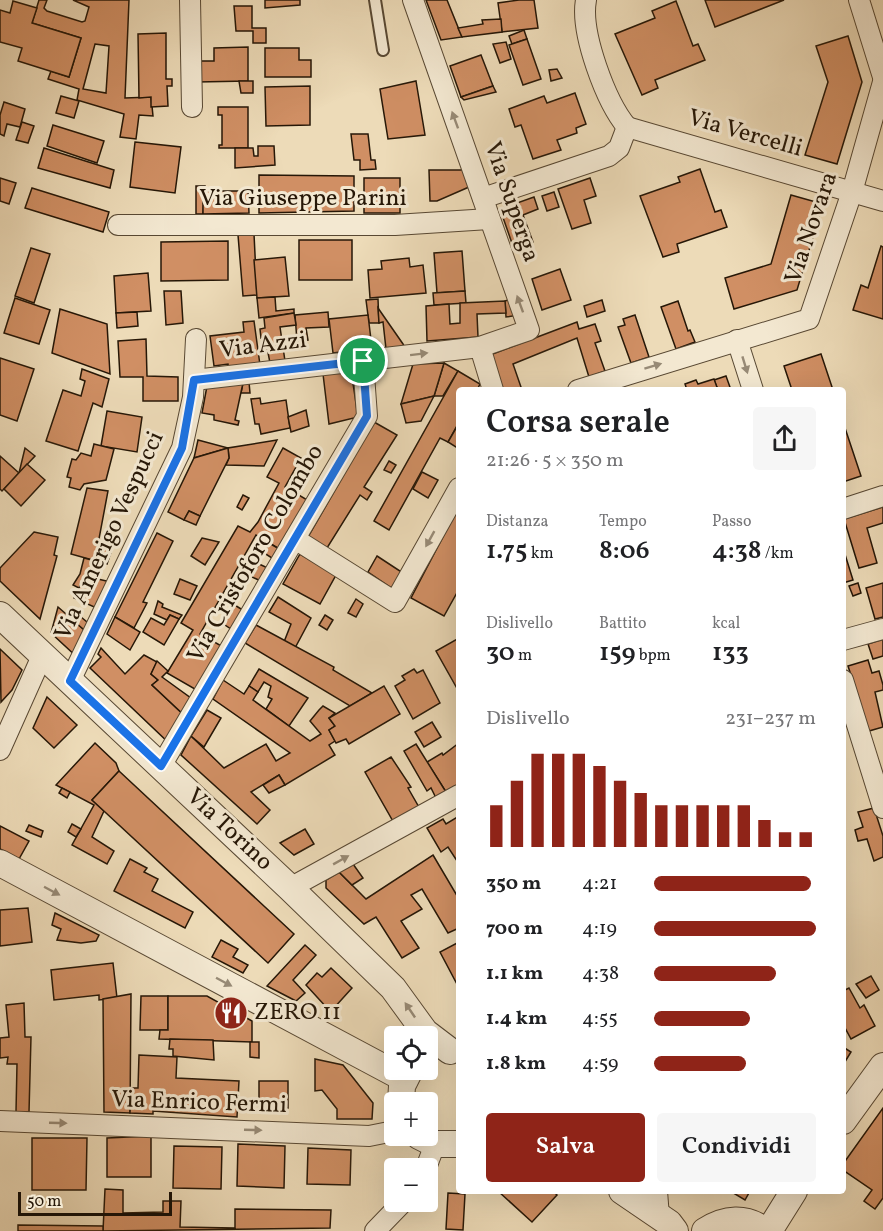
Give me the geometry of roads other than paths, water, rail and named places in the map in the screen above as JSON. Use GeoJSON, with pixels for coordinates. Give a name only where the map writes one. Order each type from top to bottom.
{"type":"FeatureCollection","features":[{"type":"Feature","properties":{"kind":"street"},"geometry":{"type":"LineString","coordinates":[[190,0],[192,107]]}},
{"type":"Feature","properties":{"kind":"street","name":"Via Superga"},"geometry":{"type":"LineString","coordinates":[[413,0],[529,330],[480,347]]}},
{"type":"Feature","properties":{"kind":"street"},"geometry":{"type":"LineString","coordinates":[[483,198],[609,156],[619,148],[627,127],[615,113],[596,62],[586,21],[586,0]]}},
{"type":"Feature","properties":{"kind":"street"},"geometry":{"type":"LineString","coordinates":[[859,0],[883,77]]}},
{"type":"Feature","properties":{"kind":"street","name":"Via Novara"},"geometry":{"type":"LineString","coordinates":[[737,340],[808,319],[852,192],[883,82]]}},
{"type":"Feature","properties":{"kind":"street","name":"Via Vercelli"},"geometry":{"type":"LineString","coordinates":[[627,127],[883,201]]}},
{"type":"Feature","properties":{"kind":"street","name":"Via Giuseppe Parini"},"geometry":{"type":"LineString","coordinates":[[118,225],[395,225],[489,219]]}},
{"type":"Feature","properties":{"kind":"street","name":"Via Amerigo Vespucci"},"geometry":{"type":"LineString","coordinates":[[70,681],[182,448],[194,380],[196,339]]}},
{"type":"Feature","properties":{"kind":"street"},"geometry":{"type":"LineString","coordinates":[[588,387],[737,340],[752,387]]}},
{"type":"Feature","properties":{"kind":"street"},"geometry":{"type":"LineString","coordinates":[[480,347],[492,387]]}},
{"type":"Feature","properties":{"kind":"street","name":"Via Azzi"},"geometry":{"type":"LineString","coordinates":[[194,380],[480,347]]}},
{"type":"Feature","properties":{"kind":"street","name":"Via Cristoforo Colombo"},"geometry":{"type":"LineString","coordinates":[[161,766],[367,416],[363,361]]}},
{"type":"Feature","properties":{"kind":"street"},"geometry":{"type":"LineString","coordinates":[[295,539],[395,602],[456,493]]}},
{"type":"Feature","properties":{"kind":"street"},"geometry":{"type":"LineString","coordinates":[[846,507],[883,496]]}},
{"type":"Feature","properties":{"kind":"street","name":"Via Torino"},"geometry":{"type":"LineString","coordinates":[[0,615],[393,988],[425,1032],[445,1053]]}},
{"type":"Feature","properties":{"kind":"street"},"geometry":{"type":"LineString","coordinates":[[846,639],[883,629]]}},
{"type":"Feature","properties":{"kind":"street"},"geometry":{"type":"LineString","coordinates":[[0,750],[42,656]]}},
{"type":"Feature","properties":{"kind":"street"},"geometry":{"type":"LineString","coordinates":[[846,690],[883,808]]}},
{"type":"Feature","properties":{"kind":"street"},"geometry":{"type":"LineString","coordinates":[[290,888],[456,797]]}},
{"type":"Feature","properties":{"kind":"street"},"geometry":{"type":"LineString","coordinates":[[0,863],[405,1084]]}},
{"type":"Feature","properties":{"kind":"street"},"geometry":{"type":"LineString","coordinates":[[846,1117],[883,1066]]}},
{"type":"Feature","properties":{"kind":"street","name":"Via Enrico Fermi"},"geometry":{"type":"LineString","coordinates":[[0,1121],[369,1136],[384,1133]]}},
{"type":"Feature","properties":{"kind":"street"},"geometry":{"type":"LineString","coordinates":[[626,1194],[668,1224],[705,1231],[719,1223],[734,1220],[749,1222],[767,1231],[792,1194]]}},
{"type":"Feature","properties":{"kind":"street"},"geometry":{"type":"LineString","coordinates":[[658,1194],[668,1224]]}},
{"type":"Feature","properties":{"kind":"street"},"geometry":{"type":"LineString","coordinates":[[375,1231],[393,1212]]}},
{"type":"Feature","properties":{"kind":"lane"},"geometry":{"type":"LineString","coordinates":[[375,0],[383,50]]}},
{"type":"Feature","properties":{"kind":"place","name":"ZERO 11"},"geometry":{"type":"Point","coordinates":[231,1013]}}]}
